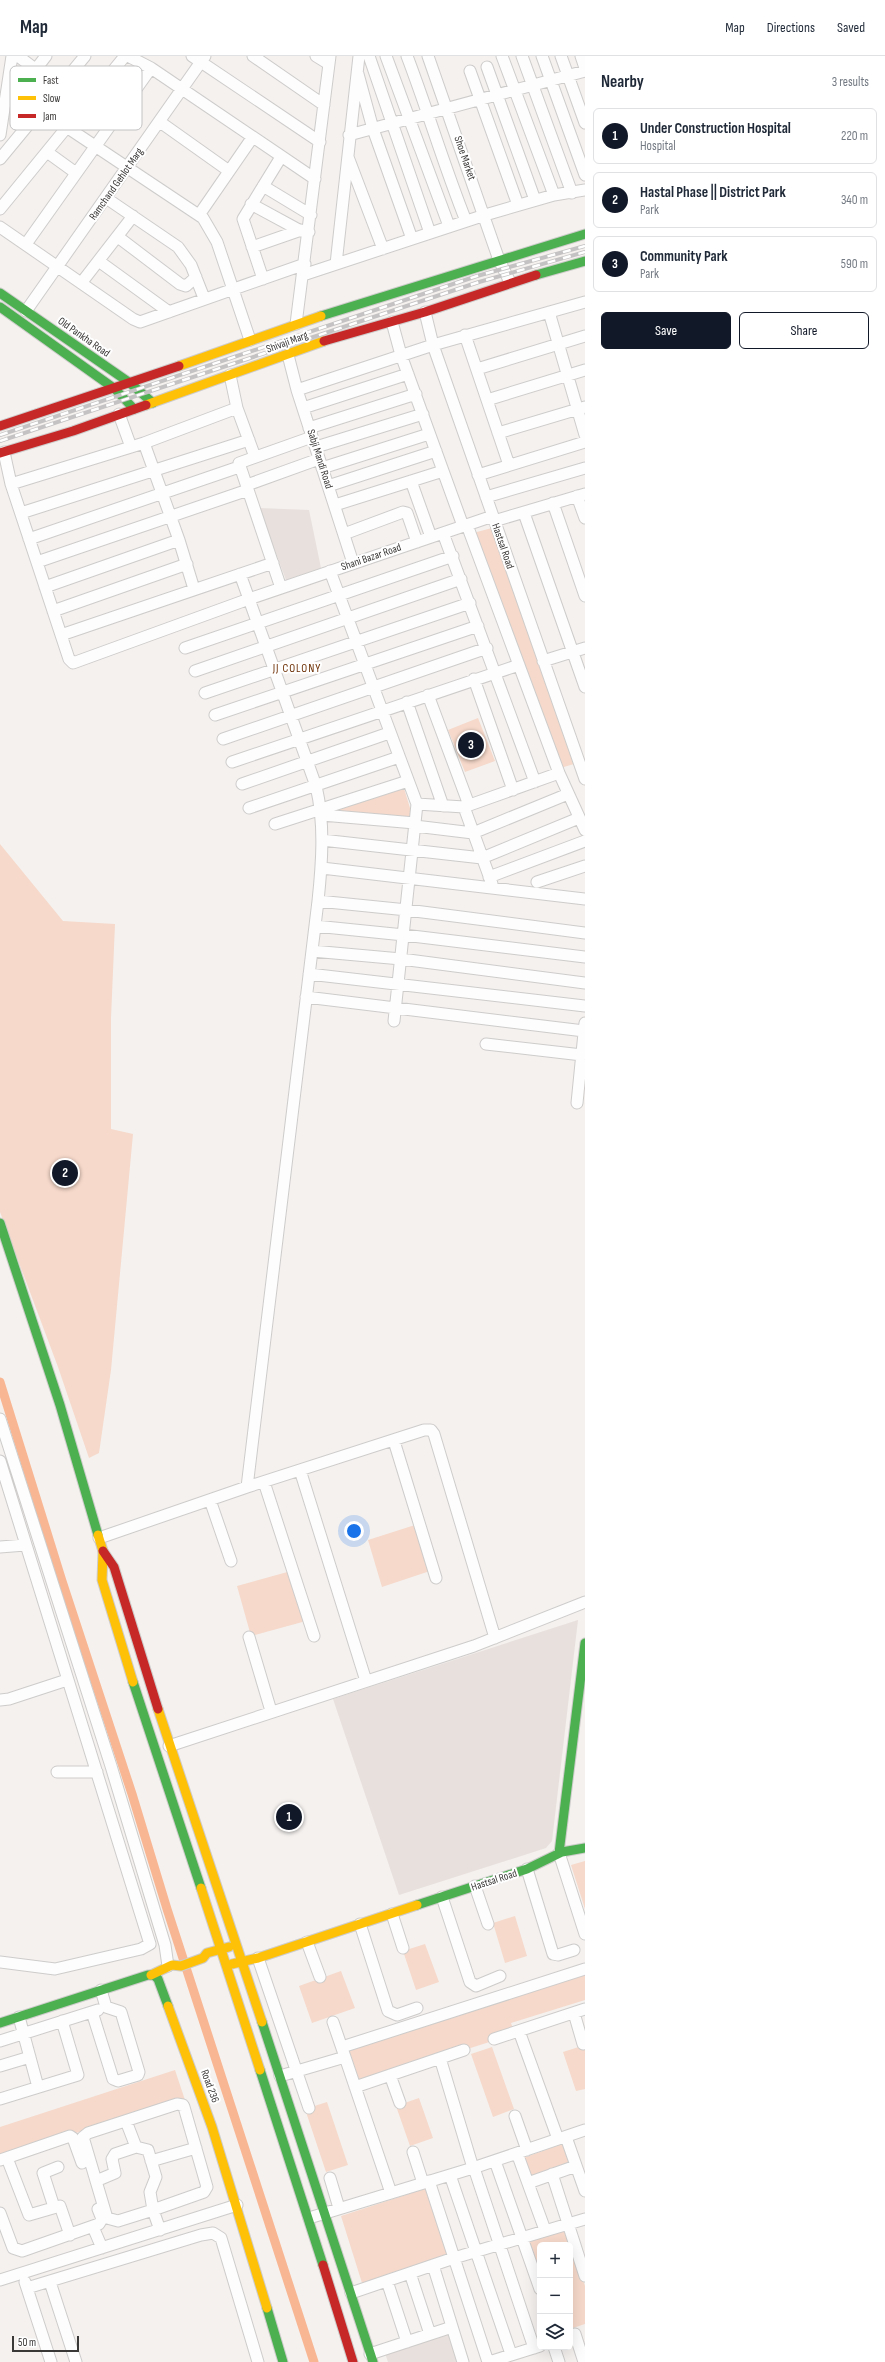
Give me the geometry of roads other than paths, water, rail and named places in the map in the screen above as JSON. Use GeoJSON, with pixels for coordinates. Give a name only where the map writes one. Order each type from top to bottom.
{"type":"FeatureCollection","features":[{"type":"Feature","properties":{"kind":"street"},"geometry":{"type":"LineString","coordinates":[[10,66],[12,56]]}},
{"type":"Feature","properties":{"kind":"street"},"geometry":{"type":"LineString","coordinates":[[18,56],[32,66]]}},
{"type":"Feature","properties":{"kind":"street"},"geometry":{"type":"LineString","coordinates":[[38,66],[46,56]]}},
{"type":"Feature","properties":{"kind":"street"},"geometry":{"type":"LineString","coordinates":[[76,66],[85,56]]}},
{"type":"Feature","properties":{"kind":"street"},"geometry":{"type":"LineString","coordinates":[[117,66],[125,56]]}},
{"type":"Feature","properties":{"kind":"street"},"geometry":{"type":"LineString","coordinates":[[128,56],[151,68],[252,138],[315,179]]}},
{"type":"Feature","properties":{"kind":"street"},"geometry":{"type":"LineString","coordinates":[[253,56],[324,104]]}},
{"type":"Feature","properties":{"kind":"street"},"geometry":{"type":"LineString","coordinates":[[296,324],[304,270],[305,231],[311,215],[330,60],[316,56]]}},
{"type":"Feature","properties":{"kind":"street"},"geometry":{"type":"LineString","coordinates":[[336,264],[349,135],[359,56]]}},
{"type":"Feature","properties":{"kind":"street"},"geometry":{"type":"LineString","coordinates":[[369,56],[430,233]]}},
{"type":"Feature","properties":{"kind":"street"},"geometry":{"type":"LineString","coordinates":[[386,56],[449,226]]}},
{"type":"Feature","properties":{"kind":"street"},"geometry":{"type":"LineString","coordinates":[[407,56],[429,114],[443,163],[466,221]]}},
{"type":"Feature","properties":{"kind":"street","name":"Shoe Market"},"geometry":{"type":"LineString","coordinates":[[428,56],[448,109],[499,260],[510,282]]}},
{"type":"Feature","properties":{"kind":"street"},"geometry":{"type":"LineString","coordinates":[[502,56],[554,195]]}},
{"type":"Feature","properties":{"kind":"street"},"geometry":{"type":"LineString","coordinates":[[522,56],[572,193]]}},
{"type":"Feature","properties":{"kind":"street"},"geometry":{"type":"LineString","coordinates":[[542,56],[585,175]]}},
{"type":"Feature","properties":{"kind":"street"},"geometry":{"type":"LineString","coordinates":[[562,56],[585,122]]}},
{"type":"Feature","properties":{"kind":"street"},"geometry":{"type":"LineString","coordinates":[[349,135],[448,109],[533,84],[569,76],[585,69],[580,56]]}},
{"type":"Feature","properties":{"kind":"street"},"geometry":{"type":"LineString","coordinates":[[200,58],[320,142]]}},
{"type":"Feature","properties":{"kind":"street","name":"Ramchand Gehlot Marg"},"geometry":{"type":"LineString","coordinates":[[26,311],[160,122],[200,58]]}},
{"type":"Feature","properties":{"kind":"street"},"geometry":{"type":"LineString","coordinates":[[487,67],[535,200]]}},
{"type":"Feature","properties":{"kind":"street"},"geometry":{"type":"LineString","coordinates":[[142,80],[151,68]]}},
{"type":"Feature","properties":{"kind":"street"},"geometry":{"type":"LineString","coordinates":[[0,135],[10,69]]}},
{"type":"Feature","properties":{"kind":"street"},"geometry":{"type":"LineString","coordinates":[[357,70],[374,128],[412,239]]}},
{"type":"Feature","properties":{"kind":"street"},"geometry":{"type":"LineString","coordinates":[[470,71],[518,205]]}},
{"type":"Feature","properties":{"kind":"street"},"geometry":{"type":"LineString","coordinates":[[160,122],[229,171]]}},
{"type":"Feature","properties":{"kind":"street"},"geometry":{"type":"LineString","coordinates":[[0,159],[23,130]]}},
{"type":"Feature","properties":{"kind":"street"},"geometry":{"type":"LineString","coordinates":[[0,209],[46,152],[66,130]]}},
{"type":"Feature","properties":{"kind":"street"},"geometry":{"type":"LineString","coordinates":[[71,130],[127,169],[199,215],[208,225],[217,242],[234,288],[250,340]]}},
{"type":"Feature","properties":{"kind":"street"},"geometry":{"type":"LineString","coordinates":[[26,244],[106,130]]}},
{"type":"Feature","properties":{"kind":"street"},"geometry":{"type":"LineString","coordinates":[[199,215],[252,138]]}},
{"type":"Feature","properties":{"kind":"street"},"geometry":{"type":"LineString","coordinates":[[46,152],[76,174]]}},
{"type":"Feature","properties":{"kind":"street"},"geometry":{"type":"LineString","coordinates":[[347,155],[383,249]]}},
{"type":"Feature","properties":{"kind":"street"},"geometry":{"type":"LineString","coordinates":[[263,279],[243,222],[251,204],[281,157]]}},
{"type":"Feature","properties":{"kind":"street"},"geometry":{"type":"LineString","coordinates":[[263,186],[311,215]]}},
{"type":"Feature","properties":{"kind":"street"},"geometry":{"type":"LineString","coordinates":[[0,227],[59,266],[136,321],[169,312],[204,298],[263,279],[336,264],[484,215],[554,195],[585,190]]}},
{"type":"Feature","properties":{"kind":"street"},"geometry":{"type":"LineString","coordinates":[[106,198],[178,247],[191,266],[204,298]]}},
{"type":"Feature","properties":{"kind":"street"},"geometry":{"type":"LineString","coordinates":[[251,204],[305,231]]}},
{"type":"Feature","properties":{"kind":"street"},"geometry":{"type":"LineString","coordinates":[[82,282],[100,262],[133,216]]}},
{"type":"Feature","properties":{"kind":"street"},"geometry":{"type":"LineString","coordinates":[[252,247],[305,231]]}},
{"type":"Feature","properties":{"kind":"street","name":"Shivaji Marg"},"geometry":{"type":"LineString","coordinates":[[0,426],[115,389],[296,324],[585,234]]}},
{"type":"Feature","properties":{"kind":"street"},"geometry":{"type":"LineString","coordinates":[[118,237],[180,284],[186,286],[196,277]]}},
{"type":"Feature","properties":{"kind":"street","name":"Shivaji Marg"},"geometry":{"type":"LineString","coordinates":[[2,453],[152,403],[288,354],[425,312],[510,282],[585,261]]}},
{"type":"Feature","properties":{"kind":"street"},"geometry":{"type":"LineString","coordinates":[[100,262],[169,312]]}},
{"type":"Feature","properties":{"kind":"street","name":"Old Pankha Road"},"geometry":{"type":"LineString","coordinates":[[0,294],[130,383],[152,403]]}},
{"type":"Feature","properties":{"kind":"street"},"geometry":{"type":"LineString","coordinates":[[297,390],[465,335],[585,302]]}},
{"type":"Feature","properties":{"kind":"street"},"geometry":{"type":"LineString","coordinates":[[0,307],[115,389],[134,409]]}},
{"type":"Feature","properties":{"kind":"street","name":"Hastsal Road"},"geometry":{"type":"LineString","coordinates":[[425,312],[433,345],[585,780]]}},
{"type":"Feature","properties":{"kind":"street"},"geometry":{"type":"LineString","coordinates":[[549,312],[568,375],[581,408],[585,435]]}},
{"type":"Feature","properties":{"kind":"street"},"geometry":{"type":"LineString","coordinates":[[392,322],[401,355],[443,471],[519,665],[559,773],[585,830]]}},
{"type":"Feature","properties":{"kind":"street"},"geometry":{"type":"LineString","coordinates":[[465,335],[509,465]]}},
{"type":"Feature","properties":{"kind":"street"},"geometry":{"type":"LineString","coordinates":[[477,369],[585,336]]}},
{"type":"Feature","properties":{"kind":"street","name":"Sabji Mandi Road"},"geometry":{"type":"LineString","coordinates":[[288,354],[297,390],[353,563]]}},
{"type":"Feature","properties":{"kind":"street"},"geometry":{"type":"LineString","coordinates":[[487,400],[585,370]]}},
{"type":"Feature","properties":{"kind":"street"},"geometry":{"type":"LineString","coordinates":[[303,408],[408,374]]}},
{"type":"Feature","properties":{"kind":"street"},"geometry":{"type":"LineString","coordinates":[[230,375],[237,408],[255,457]]}},
{"type":"Feature","properties":{"kind":"street"},"geometry":{"type":"LineString","coordinates":[[282,588],[240,467],[240,462],[312,438],[416,394]]}},
{"type":"Feature","properties":{"kind":"street"},"geometry":{"type":"LineString","coordinates":[[11,484],[144,443],[237,408]]}},
{"type":"Feature","properties":{"kind":"street"},"geometry":{"type":"LineString","coordinates":[[498,433],[581,408]]}},
{"type":"Feature","properties":{"kind":"street"},"geometry":{"type":"LineString","coordinates":[[119,414],[131,447]]}},
{"type":"Feature","properties":{"kind":"street"},"geometry":{"type":"LineString","coordinates":[[312,438],[423,414]]}},
{"type":"Feature","properties":{"kind":"street"},"geometry":{"type":"LineString","coordinates":[[37,562],[321,463],[429,434]]}},
{"type":"Feature","properties":{"kind":"street"},"geometry":{"type":"LineString","coordinates":[[20,513],[60,502],[154,469],[249,440]]}},
{"type":"Feature","properties":{"kind":"street"},"geometry":{"type":"LineString","coordinates":[[478,475],[585,442]]}},
{"type":"Feature","properties":{"kind":"street"},"geometry":{"type":"LineString","coordinates":[[144,443],[171,516],[194,589]]}},
{"type":"Feature","properties":{"kind":"street"},"geometry":{"type":"LineString","coordinates":[[328,486],[436,451]]}},
{"type":"Feature","properties":{"kind":"street"},"geometry":{"type":"LineString","coordinates":[[2,453],[20,513],[61,635],[194,589],[273,564]]}},
{"type":"Feature","properties":{"kind":"street"},"geometry":{"type":"LineString","coordinates":[[29,539],[240,467]]}},
{"type":"Feature","properties":{"kind":"street"},"geometry":{"type":"LineString","coordinates":[[486,497],[585,468]]}},
{"type":"Feature","properties":{"kind":"street"},"geometry":{"type":"LineString","coordinates":[[335,505],[443,471]]}},
{"type":"Feature","properties":{"kind":"street"},"geometry":{"type":"LineString","coordinates":[[412,480],[431,537]]}},
{"type":"Feature","properties":{"kind":"street"},"geometry":{"type":"LineString","coordinates":[[581,495],[585,518]]}},
{"type":"Feature","properties":{"kind":"street","name":"Shani Bazar Road"},"geometry":{"type":"LineString","coordinates":[[61,635],[69,659],[76,663],[249,598],[443,533],[465,526],[524,513],[581,495]]}},
{"type":"Feature","properties":{"kind":"street"},"geometry":{"type":"LineString","coordinates":[[553,503],[585,596]]}},
{"type":"Feature","properties":{"kind":"street"},"geometry":{"type":"LineString","coordinates":[[344,534],[403,512],[407,513],[417,542]]}},
{"type":"Feature","properties":{"kind":"street"},"geometry":{"type":"LineString","coordinates":[[524,513],[544,565],[585,687]]}},
{"type":"Feature","properties":{"kind":"street"},"geometry":{"type":"LineString","coordinates":[[443,533],[496,672],[535,782]]}},
{"type":"Feature","properties":{"kind":"street"},"geometry":{"type":"LineString","coordinates":[[45,587],[179,540]]}},
{"type":"Feature","properties":{"kind":"street"},"geometry":{"type":"LineString","coordinates":[[185,648],[257,622],[453,556]]}},
{"type":"Feature","properties":{"kind":"street"},"geometry":{"type":"LineString","coordinates":[[53,611],[187,564]]}},
{"type":"Feature","properties":{"kind":"street"},"geometry":{"type":"LineString","coordinates":[[330,571],[366,664],[389,733],[417,804],[407,910],[394,1020]]}},
{"type":"Feature","properties":{"kind":"street"},"geometry":{"type":"LineString","coordinates":[[240,574],[316,786],[322,813],[322,868],[247,1487]]}},
{"type":"Feature","properties":{"kind":"street"},"geometry":{"type":"LineString","coordinates":[[195,670],[461,580]]}},
{"type":"Feature","properties":{"kind":"street"},"geometry":{"type":"LineString","coordinates":[[205,693],[357,640],[470,603]]}},
{"type":"Feature","properties":{"kind":"street"},"geometry":{"type":"LineString","coordinates":[[215,715],[478,626]]}},
{"type":"Feature","properties":{"kind":"street"},"geometry":{"type":"LineString","coordinates":[[224,739],[487,648]]}},
{"type":"Feature","properties":{"kind":"street"},"geometry":{"type":"LineString","coordinates":[[543,661],[585,648]]}},
{"type":"Feature","properties":{"kind":"street"},"geometry":{"type":"LineString","coordinates":[[232,762],[519,665]]}},
{"type":"Feature","properties":{"kind":"street"},"geometry":{"type":"LineString","coordinates":[[474,680],[513,790]]}},
{"type":"Feature","properties":{"kind":"street"},"geometry":{"type":"LineString","coordinates":[[428,695],[467,806],[473,833],[493,888]]}},
{"type":"Feature","properties":{"kind":"street"},"geometry":{"type":"LineString","coordinates":[[407,702],[443,806]]}},
{"type":"Feature","properties":{"kind":"street"},"geometry":{"type":"LineString","coordinates":[[242,784],[308,763],[389,733]]}},
{"type":"Feature","properties":{"kind":"street"},"geometry":{"type":"LineString","coordinates":[[249,808],[316,786],[398,756]]}},
{"type":"Feature","properties":{"kind":"street"},"geometry":{"type":"LineString","coordinates":[[417,804],[467,806],[559,773]]}},
{"type":"Feature","properties":{"kind":"street"},"geometry":{"type":"LineString","coordinates":[[274,824],[322,813],[408,782]]}},
{"type":"Feature","properties":{"kind":"street"},"geometry":{"type":"LineString","coordinates":[[322,813],[473,833],[568,794]]}},
{"type":"Feature","properties":{"kind":"street"},"geometry":{"type":"LineString","coordinates":[[322,840],[482,858],[579,818]]}},
{"type":"Feature","properties":{"kind":"street"},"geometry":{"type":"LineString","coordinates":[[489,877],[585,841]]}},
{"type":"Feature","properties":{"kind":"street"},"geometry":{"type":"LineString","coordinates":[[537,882],[585,866]]}},
{"type":"Feature","properties":{"kind":"street"},"geometry":{"type":"LineString","coordinates":[[322,868],[585,899]]}},
{"type":"Feature","properties":{"kind":"street"},"geometry":{"type":"LineString","coordinates":[[318,901],[407,910],[585,932]]}},
{"type":"Feature","properties":{"kind":"street"},"geometry":{"type":"LineString","coordinates":[[315,926],[404,935],[585,957]]}},
{"type":"Feature","properties":{"kind":"street"},"geometry":{"type":"LineString","coordinates":[[312,951],[401,959],[585,983]]}},
{"type":"Feature","properties":{"kind":"street"},"geometry":{"type":"LineString","coordinates":[[309,974],[585,1006]]}},
{"type":"Feature","properties":{"kind":"street"},"geometry":{"type":"LineString","coordinates":[[306,997],[396,1008],[585,1027],[577,1103]]}},
{"type":"Feature","properties":{"kind":"street"},"geometry":{"type":"LineString","coordinates":[[486,1044],[582,1055]]}},
{"type":"Feature","properties":{"kind":"street"},"geometry":{"type":"LineString","coordinates":[[0,1223],[60,1405],[99,1538],[102,1551],[102,1580],[114,1625],[309,2218],[354,2362]]}},
{"type":"Feature","properties":{"kind":"street"},"geometry":{"type":"LineString","coordinates":[[0,1419],[111,1766],[163,1939],[175,1964]]}},
{"type":"Feature","properties":{"kind":"street"},"geometry":{"type":"LineString","coordinates":[[99,1538],[247,1487],[394,1441],[424,1430],[431,1430],[434,1434],[495,1638]]}},
{"type":"Feature","properties":{"kind":"street"},"geometry":{"type":"LineString","coordinates":[[394,1441],[436,1578]]}},
{"type":"Feature","properties":{"kind":"street"},"geometry":{"type":"LineString","coordinates":[[0,1462],[150,1944],[141,1950],[55,1969],[0,1962]]}},
{"type":"Feature","properties":{"kind":"street"},"geometry":{"type":"LineString","coordinates":[[300,1470],[366,1681]]}},
{"type":"Feature","properties":{"kind":"street"},"geometry":{"type":"LineString","coordinates":[[264,1482],[314,1636]]}},
{"type":"Feature","properties":{"kind":"street"},"geometry":{"type":"LineString","coordinates":[[210,1500],[231,1561]]}},
{"type":"Feature","properties":{"kind":"street"},"geometry":{"type":"LineString","coordinates":[[0,1547],[25,1545]]}},
{"type":"Feature","properties":{"kind":"street"},"geometry":{"type":"LineString","coordinates":[[102,1551],[114,1567],[169,1746],[280,2076],[372,2358],[407,2342],[452,2327]]}},
{"type":"Feature","properties":{"kind":"street"},"geometry":{"type":"LineString","coordinates":[[169,1746],[495,1638],[585,1602]]}},
{"type":"Feature","properties":{"kind":"street"},"geometry":{"type":"LineString","coordinates":[[249,1637],[272,1711]]}},
{"type":"Feature","properties":{"kind":"street"},"geometry":{"type":"LineString","coordinates":[[585,1643],[582,1689],[559,1852],[585,1934]]}},
{"type":"Feature","properties":{"kind":"street"},"geometry":{"type":"LineString","coordinates":[[0,1700],[9,1699],[68,1680]]}},
{"type":"Feature","properties":{"kind":"street"},"geometry":{"type":"LineString","coordinates":[[57,1772],[97,1772]]}},
{"type":"Feature","properties":{"kind":"street","name":"Hastsal Road"},"geometry":{"type":"LineString","coordinates":[[226,1965],[258,1958],[527,1869],[559,1852],[574,1848],[585,1848]]}},
{"type":"Feature","properties":{"kind":"street"},"geometry":{"type":"LineString","coordinates":[[527,1869],[553,1954],[558,1955],[574,1950]]}},
{"type":"Feature","properties":{"kind":"street"},"geometry":{"type":"LineString","coordinates":[[475,1886],[488,1924]]}},
{"type":"Feature","properties":{"kind":"street"},"geometry":{"type":"LineString","coordinates":[[442,1897],[470,1982],[476,1986],[500,1976]]}},
{"type":"Feature","properties":{"kind":"street"},"geometry":{"type":"LineString","coordinates":[[392,1914],[403,1948]]}},
{"type":"Feature","properties":{"kind":"street"},"geometry":{"type":"LineString","coordinates":[[360,1924],[388,2011],[397,2015],[417,2008]]}},
{"type":"Feature","properties":{"kind":"street"},"geometry":{"type":"LineString","coordinates":[[307,1942],[320,1977]]}},
{"type":"Feature","properties":{"kind":"street"},"geometry":{"type":"LineString","coordinates":[[0,2023],[151,1975],[175,1964],[236,1944]]}},
{"type":"Feature","properties":{"kind":"street"},"geometry":{"type":"LineString","coordinates":[[258,1958],[309,2108]]}},
{"type":"Feature","properties":{"kind":"street"},"geometry":{"type":"LineString","coordinates":[[280,2076],[344,2052],[585,1969]]}},
{"type":"Feature","properties":{"kind":"street","name":"Road 236"},"geometry":{"type":"LineString","coordinates":[[151,1975],[156,1977],[159,1981],[212,2127],[284,2362]]}},
{"type":"Feature","properties":{"kind":"street"},"geometry":{"type":"LineString","coordinates":[[101,1990],[106,2007]]}},
{"type":"Feature","properties":{"kind":"street"},"geometry":{"type":"LineString","coordinates":[[0,2041],[106,2007],[121,2012],[139,2072],[136,2076],[118,2081],[113,2079],[92,2012]]}},
{"type":"Feature","properties":{"kind":"street"},"geometry":{"type":"LineString","coordinates":[[494,2039],[585,2009]]}},
{"type":"Feature","properties":{"kind":"street"},"geometry":{"type":"LineString","coordinates":[[574,2013],[583,2044]]}},
{"type":"Feature","properties":{"kind":"street"},"geometry":{"type":"LineString","coordinates":[[18,2017],[38,2087]]}},
{"type":"Feature","properties":{"kind":"street"},"geometry":{"type":"LineString","coordinates":[[0,2099],[78,2075],[62,2021]]}},
{"type":"Feature","properties":{"kind":"street"},"geometry":{"type":"LineString","coordinates":[[333,2022],[391,2193]]}},
{"type":"Feature","properties":{"kind":"street"},"geometry":{"type":"LineString","coordinates":[[519,2031],[562,2138],[576,2166],[585,2191]]}},
{"type":"Feature","properties":{"kind":"street"},"geometry":{"type":"LineString","coordinates":[[356,2087],[464,2050]]}},
{"type":"Feature","properties":{"kind":"street"},"geometry":{"type":"LineString","coordinates":[[0,2066],[30,2057]]}},
{"type":"Feature","properties":{"kind":"street"},"geometry":{"type":"LineString","coordinates":[[413,2152],[426,2182],[454,2258],[488,2362],[537,2347],[473,2168],[440,2058]]}},
{"type":"Feature","properties":{"kind":"street"},"geometry":{"type":"LineString","coordinates":[[390,2075],[400,2103]]}},
{"type":"Feature","properties":{"kind":"street"},"geometry":{"type":"LineString","coordinates":[[180,2104],[184,2107],[207,2184],[206,2190],[153,2210],[118,2221],[110,2220],[108,2218],[83,2137],[126,2121],[180,2104]]}},
{"type":"Feature","properties":{"kind":"street"},"geometry":{"type":"LineString","coordinates":[[515,2116],[528,2183],[545,2230]]}},
{"type":"Feature","properties":{"kind":"street"},"geometry":{"type":"LineString","coordinates":[[126,2121],[136,2147]]}},
{"type":"Feature","properties":{"kind":"street"},"geometry":{"type":"LineString","coordinates":[[309,2218],[473,2168],[585,2130]]}},
{"type":"Feature","properties":{"kind":"street"},"geometry":{"type":"LineString","coordinates":[[0,2213],[15,2250],[22,2251],[70,2235],[94,2227],[101,2222],[102,2219],[73,2138],[66,2136],[3,2159],[29,2215],[54,2207],[61,2207],[70,2235]]}},
{"type":"Feature","properties":{"kind":"street"},"geometry":{"type":"LineString","coordinates":[[96,2180],[115,2173],[112,2159],[115,2154],[136,2147],[148,2150],[156,2177],[150,2192],[153,2210],[160,2230]]}},
{"type":"Feature","properties":{"kind":"street"},"geometry":{"type":"LineString","coordinates":[[151,2161],[196,2148]]}},
{"type":"Feature","properties":{"kind":"street"},"geometry":{"type":"LineString","coordinates":[[495,2160],[537,2281]]}},
{"type":"Feature","properties":{"kind":"street"},"geometry":{"type":"LineString","coordinates":[[528,2183],[576,2166]]}},
{"type":"Feature","properties":{"kind":"street"},"geometry":{"type":"LineString","coordinates":[[54,2207],[43,2174],[58,2167]]}},
{"type":"Feature","properties":{"kind":"street"},"geometry":{"type":"LineString","coordinates":[[552,2174],[585,2276]]}},
{"type":"Feature","properties":{"kind":"street"},"geometry":{"type":"LineString","coordinates":[[450,2175],[511,2354]]}},
{"type":"Feature","properties":{"kind":"street"},"geometry":{"type":"LineString","coordinates":[[330,2178],[339,2208]]}},
{"type":"Feature","properties":{"kind":"street"},"geometry":{"type":"LineString","coordinates":[[0,2280],[237,2205]]}},
{"type":"Feature","properties":{"kind":"street"},"geometry":{"type":"LineString","coordinates":[[351,2293],[454,2258],[585,2219]]}},
{"type":"Feature","properties":{"kind":"street"},"geometry":{"type":"LineString","coordinates":[[94,2227],[102,2248]]}},
{"type":"Feature","properties":{"kind":"street"},"geometry":{"type":"LineString","coordinates":[[27,2288],[201,2235],[213,2233],[219,2235],[258,2362]]}},
{"type":"Feature","properties":{"kind":"street"},"geometry":{"type":"LineString","coordinates":[[434,2265],[463,2362]]}},
{"type":"Feature","properties":{"kind":"street"},"geometry":{"type":"LineString","coordinates":[[410,2273],[430,2334]]}},
{"type":"Feature","properties":{"kind":"street"},"geometry":{"type":"LineString","coordinates":[[22,2274],[51,2362]]}},
{"type":"Feature","properties":{"kind":"street"},"geometry":{"type":"LineString","coordinates":[[387,2280],[407,2342]]}},
{"type":"Feature","properties":{"kind":"street"},"geometry":{"type":"LineString","coordinates":[[50,2282],[76,2362]]}},
{"type":"Feature","properties":{"kind":"street"},"geometry":{"type":"LineString","coordinates":[[577,2333],[584,2362]]}},
{"type":"Feature","properties":{"kind":"street"},"geometry":{"type":"LineString","coordinates":[[555,2350],[559,2362]]}},
{"type":"Feature","properties":{"kind":"waterway"},"geometry":{"type":"LineString","coordinates":[[0,1382],[62,1581],[132,1794],[167,1909],[314,2362]]}},
{"type":"Feature","properties":{"kind":"railway"},"geometry":{"type":"LineString","coordinates":[[0,435],[477,276],[585,246]]}},
{"type":"Feature","properties":{"kind":"railway"},"geometry":{"type":"LineString","coordinates":[[0,441],[479,282],[585,252]]}},
{"type":"Feature","properties":{"kind":"place","name":"Community Park"},"geometry":{"type":"Point","coordinates":[471,745]}},
{"type":"Feature","properties":{"kind":"place","name":"Hastal Phase || District Park"},"geometry":{"type":"Point","coordinates":[65,1173]}},
{"type":"Feature","properties":{"kind":"place","name":"Under Construction Hospital"},"geometry":{"type":"Point","coordinates":[289,1817]}},
{"type":"Feature","properties":{"kind":"district","name":"JJ COLONY"},"geometry":{"type":"Point","coordinates":[297,668]}}]}
